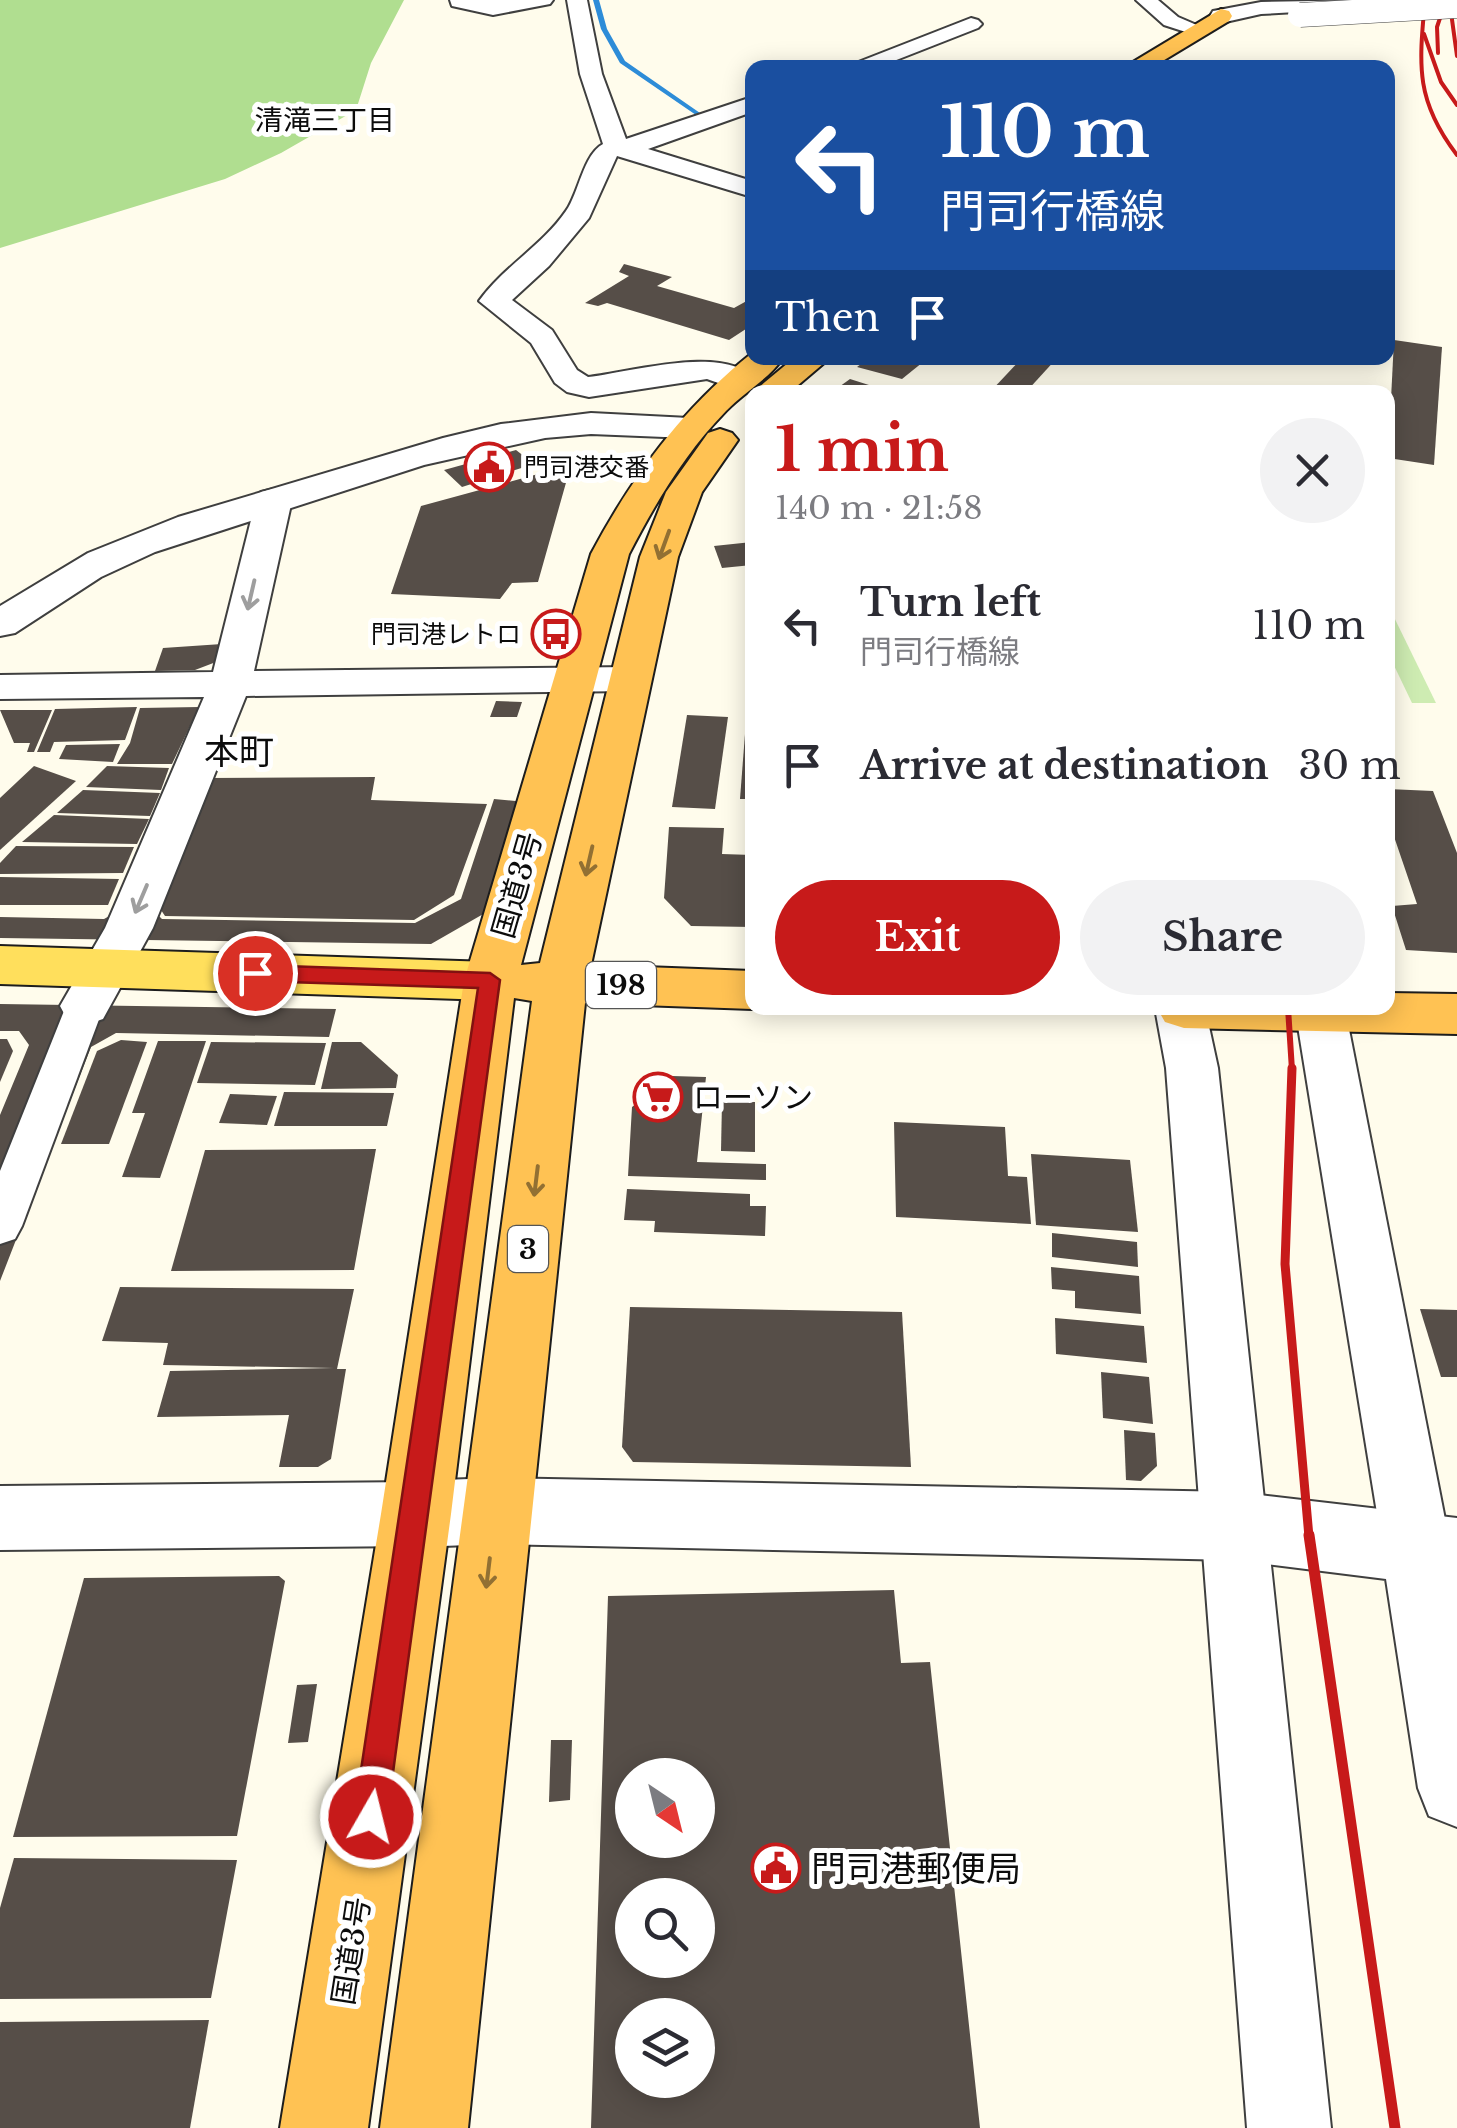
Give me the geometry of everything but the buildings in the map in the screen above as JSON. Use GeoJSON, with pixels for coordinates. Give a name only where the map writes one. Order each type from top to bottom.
{"type":"FeatureCollection","features":[{"type":"Feature","properties":{"kind":"highway"},"geometry":{"type":"LineString","coordinates":[[1190,2],[1247,25]]}},
{"type":"Feature","properties":{"kind":"highway"},"geometry":{"type":"LineString","coordinates":[[1147,60],[1221,16]]}},
{"type":"Feature","properties":{"kind":"highway"},"geometry":{"type":"LineString","coordinates":[[1179,60],[1222,33],[1247,25]]}},
{"type":"Feature","properties":{"kind":"highway"},"geometry":{"type":"LineString","coordinates":[[779,385],[805,365]]}},
{"type":"Feature","properties":{"kind":"highway","name":"国道3号"},"geometry":{"type":"LineString","coordinates":[[424,2128],[561,982],[603,679],[610,554],[643,488],[689,428],[745,393]]}},
{"type":"Feature","properties":{"kind":"highway","name":"国道3号"},"geometry":{"type":"LineString","coordinates":[[324,2128],[416,1514],[490,980],[603,679],[659,558],[684,492],[738,417],[745,393]]}},
{"type":"Feature","properties":{"kind":"highway","name":"198"},"geometry":{"type":"LineString","coordinates":[[490,980],[745,990]]}},
{"type":"Feature","properties":{"kind":"highway"},"geometry":{"type":"LineString","coordinates":[[1395,1012],[1457,1014]]}},
{"type":"Feature","properties":{"kind":"main road"},"geometry":{"type":"LineString","coordinates":[[0,966],[96,987],[490,980]]}},
{"type":"Feature","properties":{"kind":"street"},"geometry":{"type":"LineString","coordinates":[[459,2],[494,8],[543,0]]}},
{"type":"Feature","properties":{"kind":"street"},"geometry":{"type":"LineString","coordinates":[[577,0],[591,74],[617,148]]}},
{"type":"Feature","properties":{"kind":"street"},"geometry":{"type":"LineString","coordinates":[[1146,0],[1170,21],[1195,29]]}},
{"type":"Feature","properties":{"kind":"street"},"geometry":{"type":"LineString","coordinates":[[1221,16],[1399,0]]}},
{"type":"Feature","properties":{"kind":"street"},"geometry":{"type":"LineString","coordinates":[[1247,25],[1294,11],[1457,6]]}},
{"type":"Feature","properties":{"kind":"street"},"geometry":{"type":"LineString","coordinates":[[875,60],[971,24]]}},
{"type":"Feature","properties":{"kind":"street"},"geometry":{"type":"LineString","coordinates":[[745,107],[603,155],[580,212],[539,260],[494,301],[547,343],[564,378],[574,385],[589,387],[710,369],[745,393]]}},
{"type":"Feature","properties":{"kind":"street"},"geometry":{"type":"LineString","coordinates":[[712,119],[745,132]]}},
{"type":"Feature","properties":{"kind":"street"},"geometry":{"type":"LineString","coordinates":[[617,148],[745,188]]}},
{"type":"Feature","properties":{"kind":"street"},"geometry":{"type":"LineString","coordinates":[[0,624],[118,553],[274,500],[532,426],[615,420],[689,428]]}},
{"type":"Feature","properties":{"kind":"street"},"geometry":{"type":"LineString","coordinates":[[0,1226],[96,987],[129,928],[230,685],[274,500]]}},
{"type":"Feature","properties":{"kind":"street"},"geometry":{"type":"LineString","coordinates":[[0,687],[603,679]]}},
{"type":"Feature","properties":{"kind":"street"},"geometry":{"type":"LineString","coordinates":[[1183,1015],[1192,1068],[1289,2128]]}},
{"type":"Feature","properties":{"kind":"street"},"geometry":{"type":"LineString","coordinates":[[1321,1015],[1437,1552],[1457,1788]]}},
{"type":"Feature","properties":{"kind":"street"},"geometry":{"type":"LineString","coordinates":[[0,1518],[496,1511],[1234,1526],[1437,1552]]}},
{"type":"Feature","properties":{"kind":"green space"},"geometry":{"type":"Polygon","coordinates":[[[0,0],[404,0],[371,63],[356,110],[281,153],[225,179],[0,248],[0,0]]]}},
{"type":"Feature","properties":{"kind":"green space"},"geometry":{"type":"Polygon","coordinates":[[[1395,619],[1436,703],[1412,703],[1395,668],[1395,619]]]}},
{"type":"Feature","properties":{"kind":"waterway"},"geometry":{"type":"LineString","coordinates":[[596,0],[604,29],[622,62],[698,114]]}},
{"type":"Feature","properties":{"kind":"railway"},"geometry":{"type":"LineString","coordinates":[[1425,0],[1423,82],[1433,117],[1457,155]]}},
{"type":"Feature","properties":{"kind":"railway"},"geometry":{"type":"LineString","coordinates":[[1438,53],[1437,27],[1446,0]]}},
{"type":"Feature","properties":{"kind":"railway"},"geometry":{"type":"LineString","coordinates":[[1450,5],[1457,56]]}},
{"type":"Feature","properties":{"kind":"railway"},"geometry":{"type":"LineString","coordinates":[[1424,34],[1441,82],[1457,105]]}},
{"type":"Feature","properties":{"kind":"railway"},"geometry":{"type":"LineString","coordinates":[[1288,1015],[1292,1069]]}},
{"type":"Feature","properties":{"kind":"railway"},"geometry":{"type":"LineString","coordinates":[[1292,1069],[1285,1264],[1309,1537]]}},
{"type":"Feature","properties":{"kind":"railway"},"geometry":{"type":"LineString","coordinates":[[1309,1535],[1395,2128]]}},
{"type":"Feature","properties":{"kind":"place","name":"門司港交番"},"geometry":{"type":"Point","coordinates":[489,467]}},
{"type":"Feature","properties":{"kind":"place","name":"門司港レトロ"},"geometry":{"type":"Point","coordinates":[556,634]}},
{"type":"Feature","properties":{"kind":"place","name":"ローソン"},"geometry":{"type":"Point","coordinates":[658,1097]}},
{"type":"Feature","properties":{"kind":"place","name":"門司港郵便局"},"geometry":{"type":"Point","coordinates":[776,1868]}},
{"type":"Feature","properties":{"kind":"district","name":"清滝三丁目"},"geometry":{"type":"Point","coordinates":[325,120]}},
{"type":"Feature","properties":{"kind":"district","name":"本町"},"geometry":{"type":"Point","coordinates":[239,751]}},
{"type":"Feature","properties":{"kind":"route"},"geometry":{"type":"LineString","coordinates":[[255,973],[490,980],[371,1817]]}}]}
